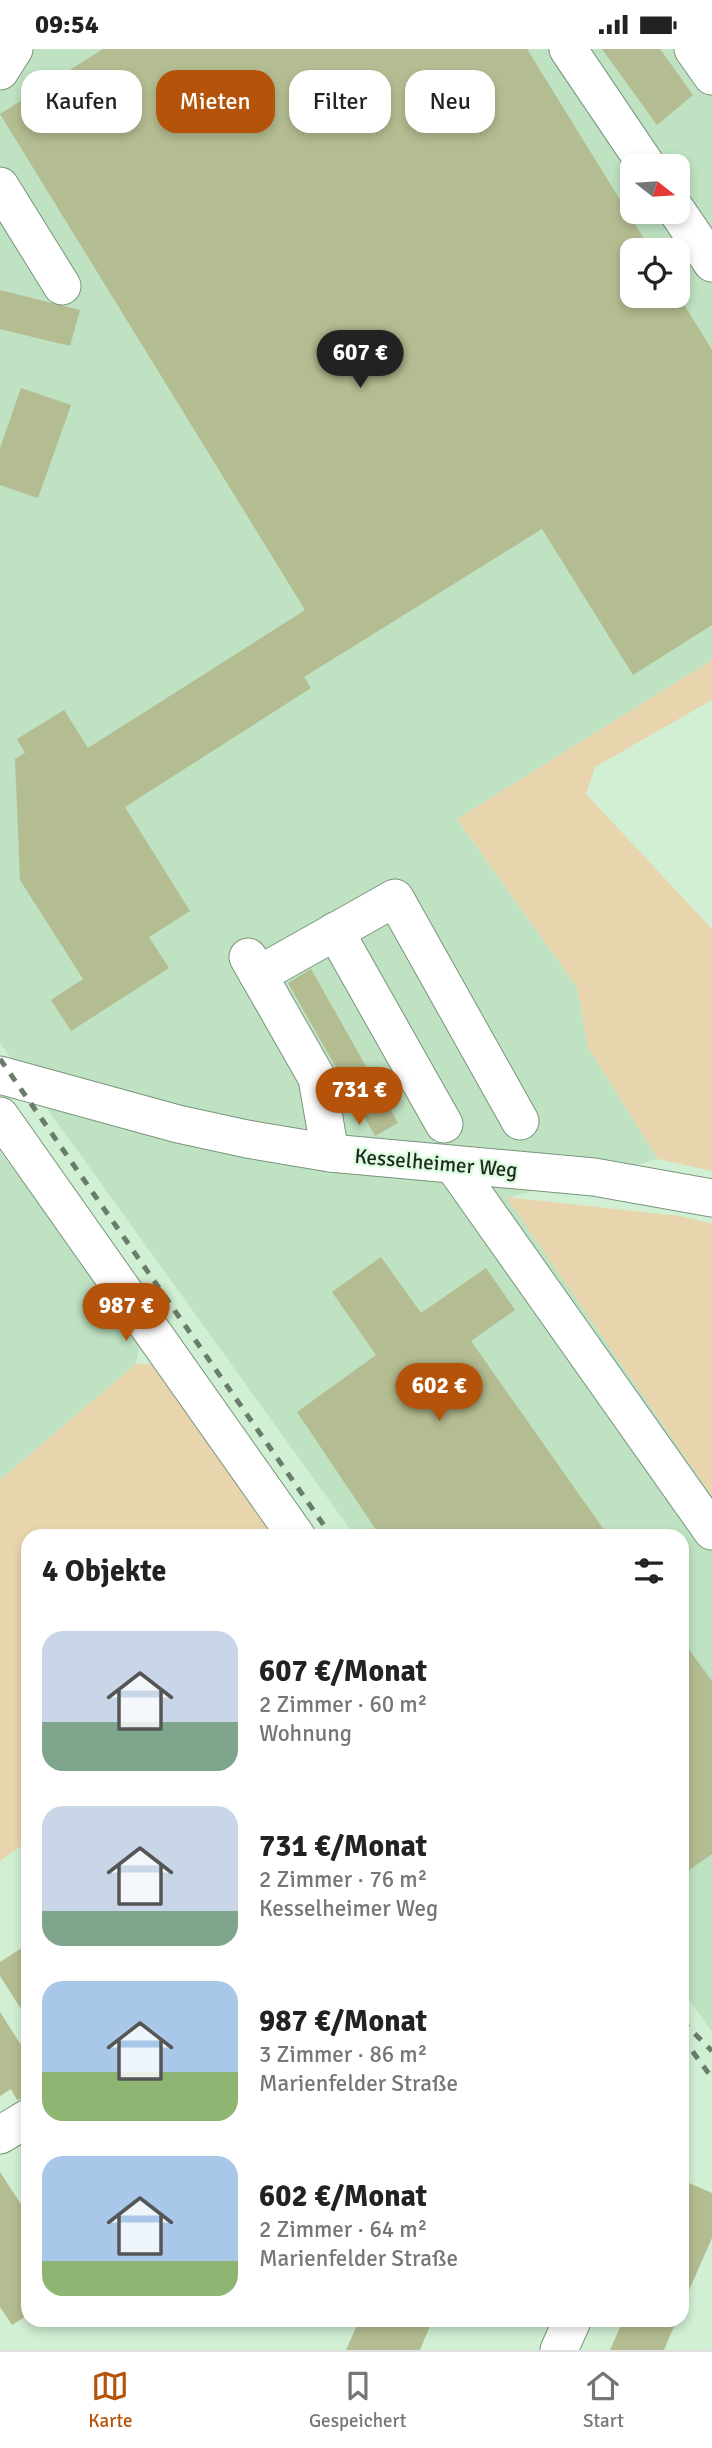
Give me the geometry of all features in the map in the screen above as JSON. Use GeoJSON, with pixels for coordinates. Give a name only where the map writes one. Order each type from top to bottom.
{"type":"FeatureCollection","features":[{"type":"Feature","properties":{"kind":"street"},"geometry":{"type":"LineString","coordinates":[[0,71],[14,49]]}},
{"type":"Feature","properties":{"kind":"street"},"geometry":{"type":"LineString","coordinates":[[568,49],[639,154]]}},
{"type":"Feature","properties":{"kind":"street"},"geometry":{"type":"LineString","coordinates":[[693,49],[712,76]]}},
{"type":"Feature","properties":{"kind":"street"},"geometry":{"type":"LineString","coordinates":[[0,186],[62,286]]}},
{"type":"Feature","properties":{"kind":"street"},"geometry":{"type":"LineString","coordinates":[[686,224],[712,263]]}},
{"type":"Feature","properties":{"kind":"street"},"geometry":{"type":"LineString","coordinates":[[330,1153],[317,1078],[253,966],[335,931],[394,898],[520,1121]]}},
{"type":"Feature","properties":{"kind":"street"},"geometry":{"type":"LineString","coordinates":[[335,931],[444,1124]]}},
{"type":"Feature","properties":{"kind":"street","name":"Kesselheimer Weg"},"geometry":{"type":"LineString","coordinates":[[0,1075],[178,1124],[330,1153],[594,1177],[712,1198]]}},
{"type":"Feature","properties":{"kind":"street"},"geometry":{"type":"LineString","coordinates":[[0,1116],[291,1529]]}},
{"type":"Feature","properties":{"kind":"street"},"geometry":{"type":"LineString","coordinates":[[454,1166],[712,1531]]}},
{"type":"Feature","properties":{"kind":"street"},"geometry":{"type":"LineString","coordinates":[[0,2135],[21,2122]]}},
{"type":"Feature","properties":{"kind":"street"},"geometry":{"type":"LineString","coordinates":[[559,2350],[569,2327]]}},
{"type":"Feature","properties":{"kind":"shaded area"},"geometry":{"type":"Polygon","coordinates":[[[0,49],[712,49],[712,660],[457,820],[577,987],[588,1047],[658,1159],[507,1198],[712,1496],[712,2032],[689,1999],[689,1529],[350,1529],[0,1043],[0,49]]]}},
{"type":"Feature","properties":{"kind":"shaded area"},"geometry":{"type":"Polygon","coordinates":[[[712,660],[712,700],[595,767],[586,794],[712,929],[712,1171],[658,1159],[588,1047],[577,987],[457,819],[712,660]]]}},
{"type":"Feature","properties":{"kind":"shaded area"},"geometry":{"type":"Polygon","coordinates":[[[0,1152],[136,1328],[140,1344],[136,1364],[0,1480],[0,1152]]]}},
{"type":"Feature","properties":{"kind":"shaded area"},"geometry":{"type":"Polygon","coordinates":[[[506,1197],[680,1216],[712,1224],[712,1496],[506,1197]]]}},
{"type":"Feature","properties":{"kind":"shaded area"},"geometry":{"type":"Polygon","coordinates":[[[136,1364],[162,1365],[273,1529],[21,1529],[21,1846],[0,1861],[0,1480],[136,1364]]]}},
{"type":"Feature","properties":{"kind":"building"},"geometry":{"type":"Polygon","coordinates":[[[103,49],[527,49],[620,200],[620,224],[635,224],[644,238],[620,238],[620,308],[686,308],[712,350],[712,625],[633,675],[542,529],[304,677],[311,688],[125,807],[190,911],[149,937],[169,968],[71,1031],[51,1000],[83,979],[20,880],[15,759],[25,753],[17,739],[64,710],[88,748],[305,610],[0,114],[21,101],[21,133],[142,133],[142,70],[70,70],[103,49]]]}},
{"type":"Feature","properties":{"kind":"building"},"geometry":{"type":"Polygon","coordinates":[[[602,49],[660,49],[693,95],[657,125],[602,49]]]}},
{"type":"Feature","properties":{"kind":"building"},"geometry":{"type":"Polygon","coordinates":[[[0,290],[80,310],[70,346],[0,329],[0,290]]]}},
{"type":"Feature","properties":{"kind":"building"},"geometry":{"type":"Polygon","coordinates":[[[21,388],[71,405],[38,498],[0,485],[0,448],[21,388]]]}},
{"type":"Feature","properties":{"kind":"building"},"geometry":{"type":"Polygon","coordinates":[[[311,969],[398,1123],[375,1136],[288,983],[311,969]]]}},
{"type":"Feature","properties":{"kind":"building"},"geometry":{"type":"Polygon","coordinates":[[[381,1257],[421,1313],[486,1268],[515,1310],[471,1341],[603,1529],[376,1529],[297,1412],[376,1355],[332,1292],[381,1257]]]}},
{"type":"Feature","properties":{"kind":"building"},"geometry":{"type":"Polygon","coordinates":[[[689,1650],[712,1681],[712,1854],[689,1870],[689,1650]]]}},
{"type":"Feature","properties":{"kind":"building"},"geometry":{"type":"Polygon","coordinates":[[[21,1948],[21,2009],[0,1976],[0,1962],[21,1948]]]}},
{"type":"Feature","properties":{"kind":"building"},"geometry":{"type":"Polygon","coordinates":[[[0,2012],[21,2045],[21,2099],[17,2100],[11,2089],[0,2096],[0,2012]]]}},
{"type":"Feature","properties":{"kind":"building"},"geometry":{"type":"Polygon","coordinates":[[[0,2172],[21,2204],[21,2319],[12,2325],[0,2307],[0,2172]]]}},
{"type":"Feature","properties":{"kind":"building"},"geometry":{"type":"Polygon","coordinates":[[[689,2183],[712,2193],[712,2238],[689,2290],[689,2183]]]}},
{"type":"Feature","properties":{"kind":"building"},"geometry":{"type":"Polygon","coordinates":[[[356,2327],[430,2327],[420,2350],[346,2350],[356,2327]]]}},
{"type":"Feature","properties":{"kind":"building"},"geometry":{"type":"Polygon","coordinates":[[[620,2327],[674,2327],[664,2350],[610,2350],[620,2327]]]}},
{"type":"Feature","properties":{"kind":"railway"},"geometry":{"type":"LineString","coordinates":[[0,1059],[326,1529]]}},
{"type":"Feature","properties":{"kind":"railway"},"geometry":{"type":"LineString","coordinates":[[689,2028],[712,2051]]}},
{"type":"Feature","properties":{"kind":"railway"},"geometry":{"type":"LineString","coordinates":[[689,2047],[712,2078]]}}]}
